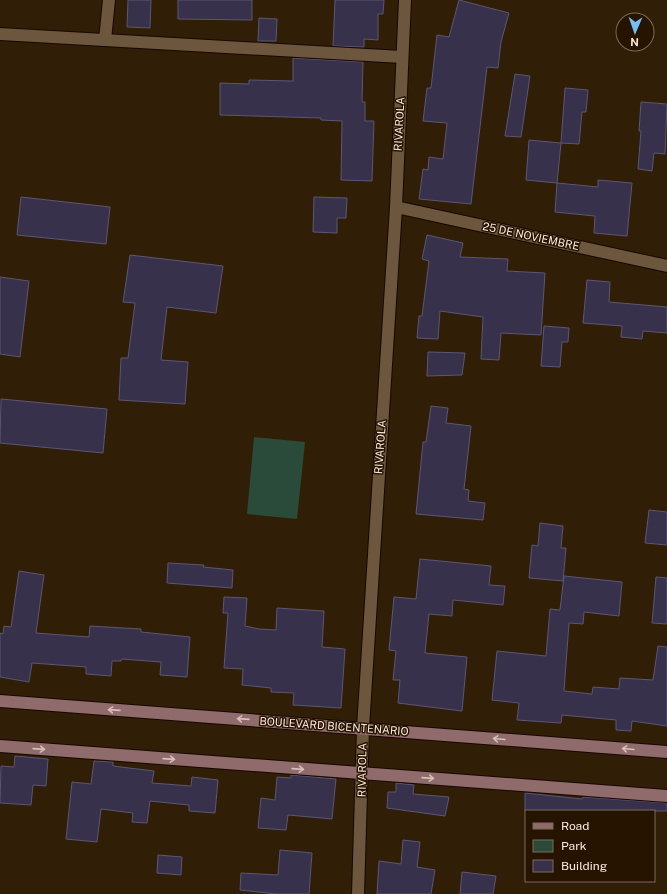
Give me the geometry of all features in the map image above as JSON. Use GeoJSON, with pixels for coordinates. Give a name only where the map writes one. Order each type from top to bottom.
{"type":"FeatureCollection","features":[{"type":"Feature","properties":{"kind":"street"},"geometry":{"type":"LineString","coordinates":[[105,40],[109,0]]}},
{"type":"Feature","properties":{"kind":"street","name":"RIVAROLA"},"geometry":{"type":"LineString","coordinates":[[358,894],[363,728],[396,207],[405,0]]}},
{"type":"Feature","properties":{"kind":"street"},"geometry":{"type":"LineString","coordinates":[[0,34],[402,57]]}},
{"type":"Feature","properties":{"kind":"street","name":"25 DE NOVIEMBRE"},"geometry":{"type":"LineString","coordinates":[[396,207],[667,266]]}},
{"type":"Feature","properties":{"kind":"street","name":"BOULEVARD BICENTENARIO"},"geometry":{"type":"LineString","coordinates":[[0,701],[667,752]]}},
{"type":"Feature","properties":{"kind":"street"},"geometry":{"type":"LineString","coordinates":[[0,746],[667,796]]}},
{"type":"Feature","properties":{"kind":"green space"},"geometry":{"type":"Polygon","coordinates":[[[254,437],[305,442],[297,519],[247,514],[254,437]]]}},
{"type":"Feature","properties":{"kind":"building"},"geometry":{"type":"Polygon","coordinates":[[[128,0],[151,0],[150,28],[127,27],[128,0]]]}},
{"type":"Feature","properties":{"kind":"building"},"geometry":{"type":"Polygon","coordinates":[[[178,0],[252,0],[252,20],[178,19],[178,0]]]}},
{"type":"Feature","properties":{"kind":"building"},"geometry":{"type":"Polygon","coordinates":[[[335,0],[384,0],[383,14],[378,14],[378,40],[364,39],[364,47],[333,46],[335,0]]]}},
{"type":"Feature","properties":{"kind":"building"},"geometry":{"type":"Polygon","coordinates":[[[459,0],[509,13],[501,42],[498,68],[487,67],[471,204],[419,199],[423,169],[428,170],[429,157],[443,159],[447,123],[423,121],[427,88],[431,88],[437,35],[449,37],[459,0]]]}},
{"type":"Feature","properties":{"kind":"building"},"geometry":{"type":"Polygon","coordinates":[[[259,18],[277,19],[276,41],[258,41],[259,18]]]}},
{"type":"Feature","properties":{"kind":"building"},"geometry":{"type":"Polygon","coordinates":[[[293,58],[363,62],[362,102],[365,102],[365,121],[374,121],[372,181],[341,180],[342,121],[321,120],[321,118],[220,115],[220,83],[249,84],[249,80],[293,81],[293,58]]]}},
{"type":"Feature","properties":{"kind":"building"},"geometry":{"type":"Polygon","coordinates":[[[515,74],[530,76],[521,137],[505,136],[515,74]]]}},
{"type":"Feature","properties":{"kind":"building"},"geometry":{"type":"Polygon","coordinates":[[[565,88],[588,90],[586,112],[582,112],[579,144],[561,143],[565,88]]]}},
{"type":"Feature","properties":{"kind":"building"},"geometry":{"type":"Polygon","coordinates":[[[641,102],[667,104],[665,154],[654,153],[652,171],[638,169],[641,131],[639,131],[641,102]]]}},
{"type":"Feature","properties":{"kind":"building"},"geometry":{"type":"Polygon","coordinates":[[[529,140],[561,143],[557,183],[526,180],[529,140]]]}},
{"type":"Feature","properties":{"kind":"building"},"geometry":{"type":"Polygon","coordinates":[[[598,180],[632,183],[627,236],[594,233],[595,216],[555,212],[557,183],[598,187],[598,180]]]}},
{"type":"Feature","properties":{"kind":"building"},"geometry":{"type":"Polygon","coordinates":[[[21,197],[110,207],[106,244],[17,235],[21,197]]]}},
{"type":"Feature","properties":{"kind":"building"},"geometry":{"type":"Polygon","coordinates":[[[314,197],[347,198],[346,218],[337,218],[337,233],[313,232],[314,197]]]}},
{"type":"Feature","properties":{"kind":"building"},"geometry":{"type":"Polygon","coordinates":[[[427,235],[463,243],[460,257],[508,259],[507,271],[545,273],[541,335],[501,333],[499,360],[481,359],[483,317],[440,311],[438,339],[417,338],[419,316],[422,316],[429,261],[422,259],[427,235]]]}},
{"type":"Feature","properties":{"kind":"building"},"geometry":{"type":"Polygon","coordinates":[[[130,255],[223,266],[216,313],[167,307],[161,360],[188,362],[185,404],[119,400],[121,358],[128,358],[135,303],[123,302],[130,255]]]}},
{"type":"Feature","properties":{"kind":"building"},"geometry":{"type":"Polygon","coordinates":[[[0,277],[29,281],[20,357],[0,354],[0,277]]]}},
{"type":"Feature","properties":{"kind":"building"},"geometry":{"type":"Polygon","coordinates":[[[587,280],[610,282],[609,302],[667,307],[667,333],[643,331],[642,339],[621,337],[622,326],[583,323],[587,280]]]}},
{"type":"Feature","properties":{"kind":"building"},"geometry":{"type":"Polygon","coordinates":[[[544,326],[569,328],[568,342],[562,342],[560,367],[541,366],[544,326]]]}},
{"type":"Feature","properties":{"kind":"building"},"geometry":{"type":"Polygon","coordinates":[[[428,352],[465,353],[462,375],[427,376],[428,352]]]}},
{"type":"Feature","properties":{"kind":"building"},"geometry":{"type":"Polygon","coordinates":[[[1,399],[107,409],[103,453],[0,443],[1,399]]]}},
{"type":"Feature","properties":{"kind":"building"},"geometry":{"type":"Polygon","coordinates":[[[431,406],[448,408],[446,423],[471,426],[464,489],[469,490],[468,501],[485,503],[483,520],[416,514],[423,442],[426,442],[431,406]]]}},
{"type":"Feature","properties":{"kind":"building"},"geometry":{"type":"Polygon","coordinates":[[[649,510],[667,512],[667,545],[645,543],[649,510]]]}},
{"type":"Feature","properties":{"kind":"building"},"geometry":{"type":"Polygon","coordinates":[[[540,523],[563,526],[561,548],[566,548],[563,581],[529,578],[532,545],[538,546],[540,523]]]}},
{"type":"Feature","properties":{"kind":"building"},"geometry":{"type":"Polygon","coordinates":[[[420,559],[491,566],[489,585],[505,586],[503,605],[453,600],[452,616],[429,614],[425,653],[467,657],[462,711],[398,703],[400,680],[393,680],[396,651],[389,650],[394,597],[416,599],[420,559]]]}},
{"type":"Feature","properties":{"kind":"building"},"geometry":{"type":"Polygon","coordinates":[[[168,563],[204,565],[203,567],[233,570],[232,588],[167,583],[168,563]]]}},
{"type":"Feature","properties":{"kind":"building"},"geometry":{"type":"Polygon","coordinates":[[[19,571],[44,575],[36,633],[89,637],[90,626],[141,629],[141,632],[190,637],[187,677],[160,675],[161,662],[122,659],[121,661],[112,661],[111,676],[86,674],[86,667],[32,663],[29,682],[0,677],[0,633],[3,634],[4,626],[11,627],[19,571]]]}},
{"type":"Feature","properties":{"kind":"building"},"geometry":{"type":"Polygon","coordinates":[[[564,576],[622,582],[619,616],[584,612],[583,624],[569,623],[564,691],[592,694],[593,687],[619,689],[620,678],[653,680],[658,646],[667,647],[667,726],[632,721],[631,731],[616,730],[616,720],[562,715],[561,723],[517,720],[519,703],[492,700],[497,651],[546,656],[550,609],[560,610],[564,576]]]}},
{"type":"Feature","properties":{"kind":"building"},"geometry":{"type":"Polygon","coordinates":[[[656,577],[667,578],[667,624],[652,623],[656,577]]]}},
{"type":"Feature","properties":{"kind":"building"},"geometry":{"type":"Polygon","coordinates":[[[224,597],[247,598],[245,626],[259,629],[276,630],[277,608],[324,611],[322,647],[345,649],[341,708],[293,705],[294,693],[271,692],[271,688],[242,685],[243,669],[224,668],[228,613],[223,613],[224,597]]]}},
{"type":"Feature","properties":{"kind":"building"},"geometry":{"type":"Polygon","coordinates":[[[15,756],[48,759],[46,786],[33,785],[31,805],[0,803],[1,766],[14,767],[15,756]]]}},
{"type":"Feature","properties":{"kind":"building"},"geometry":{"type":"Polygon","coordinates":[[[94,761],[113,762],[113,766],[154,771],[152,783],[191,786],[192,777],[218,780],[215,813],[189,811],[189,805],[150,801],[147,823],[132,822],[133,813],[101,809],[97,842],[66,839],[72,782],[91,784],[94,761]]]}},
{"type":"Feature","properties":{"kind":"building"},"geometry":{"type":"Polygon","coordinates":[[[291,775],[336,779],[332,819],[288,815],[286,830],[258,828],[261,798],[275,800],[277,777],[291,778],[291,775]]]}},
{"type":"Feature","properties":{"kind":"building"},"geometry":{"type":"Polygon","coordinates":[[[396,783],[414,785],[413,794],[449,797],[445,816],[387,808],[388,792],[396,792],[396,783]]]}},
{"type":"Feature","properties":{"kind":"building"},"geometry":{"type":"Polygon","coordinates":[[[525,793],[582,799],[583,797],[667,803],[667,811],[525,810],[525,793]]]}},
{"type":"Feature","properties":{"kind":"building"},"geometry":{"type":"Polygon","coordinates":[[[403,840],[420,842],[417,867],[435,870],[431,894],[377,894],[379,861],[401,864],[403,840]]]}},
{"type":"Feature","properties":{"kind":"building"},"geometry":{"type":"Polygon","coordinates":[[[280,850],[312,853],[309,894],[276,894],[240,890],[241,873],[278,875],[280,850]]]}},
{"type":"Feature","properties":{"kind":"building"},"geometry":{"type":"Polygon","coordinates":[[[158,855],[182,857],[181,875],[157,873],[158,855]]]}},
{"type":"Feature","properties":{"kind":"building"},"geometry":{"type":"Polygon","coordinates":[[[462,872],[496,876],[493,894],[460,894],[462,872]]]}}]}
